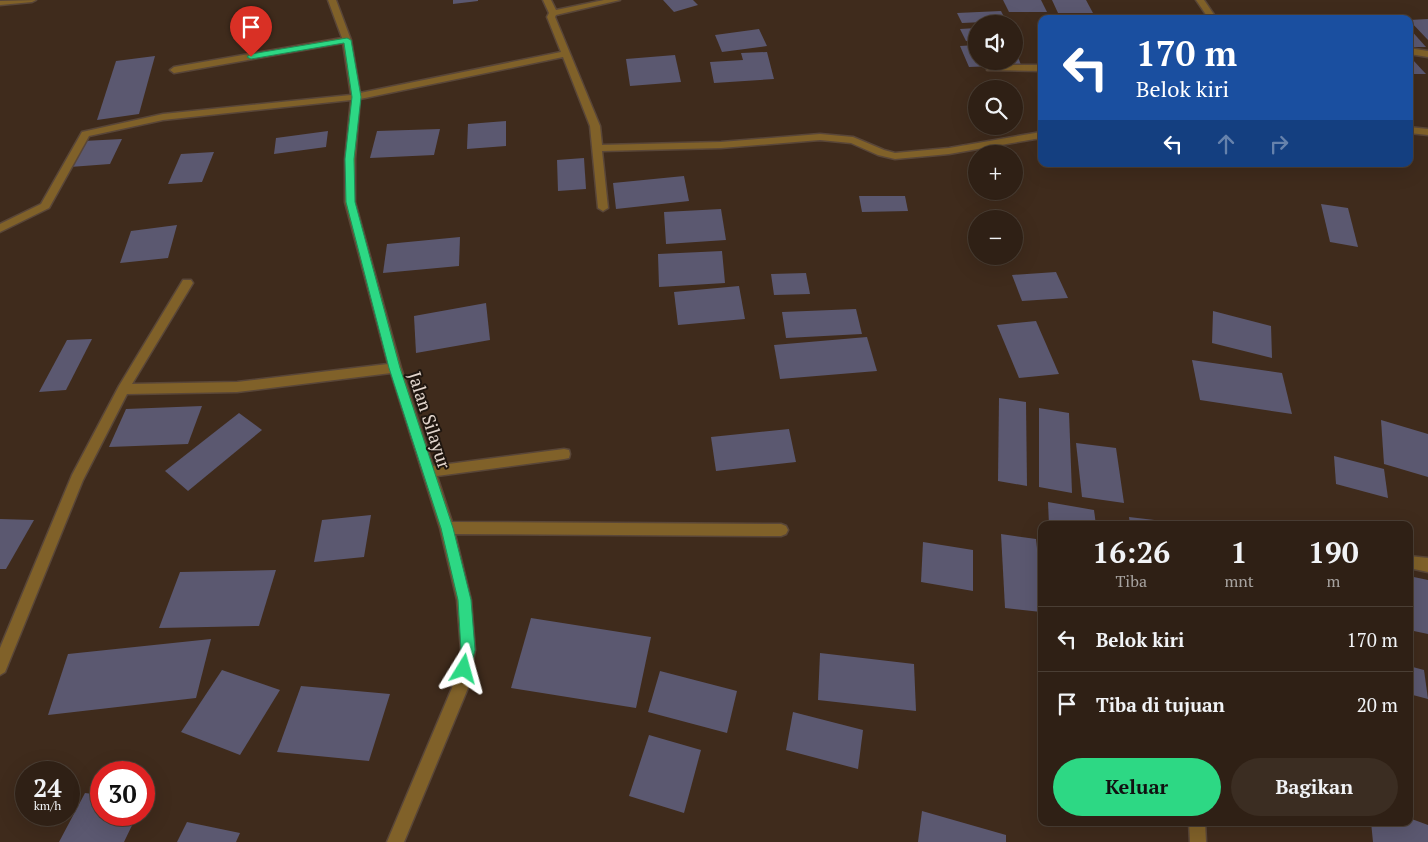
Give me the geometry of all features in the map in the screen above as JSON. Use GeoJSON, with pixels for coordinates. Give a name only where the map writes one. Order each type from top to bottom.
{"type":"FeatureCollection","features":[{"type":"Feature","properties":{"kind":"street"},"geometry":{"type":"LineString","coordinates":[[0,3],[32,0]]}},
{"type":"Feature","properties":{"kind":"street","name":"Jalan Silayur"},"geometry":{"type":"LineString","coordinates":[[332,0],[347,40],[356,97],[350,159],[350,202],[395,368],[447,528],[464,600],[468,650],[457,696],[395,842]]}},
{"type":"Feature","properties":{"kind":"street"},"geometry":{"type":"LineString","coordinates":[[547,0],[553,13]]}},
{"type":"Feature","properties":{"kind":"street"},"geometry":{"type":"LineString","coordinates":[[603,208],[595,126],[550,18],[553,13],[616,0]]}},
{"type":"Feature","properties":{"kind":"street"},"geometry":{"type":"LineString","coordinates":[[1200,0],[1210,15]]}},
{"type":"Feature","properties":{"kind":"street"},"geometry":{"type":"LineString","coordinates":[[174,70],[347,40]]}},
{"type":"Feature","properties":{"kind":"street"},"geometry":{"type":"LineString","coordinates":[[1413,52],[1428,54]]}},
{"type":"Feature","properties":{"kind":"street"},"geometry":{"type":"LineString","coordinates":[[0,228],[45,206],[85,134],[163,117],[356,97],[565,54]]}},
{"type":"Feature","properties":{"kind":"street"},"geometry":{"type":"LineString","coordinates":[[1023,68],[1038,68]]}},
{"type":"Feature","properties":{"kind":"street"},"geometry":{"type":"LineString","coordinates":[[1413,130],[1428,132]]}},
{"type":"Feature","properties":{"kind":"street"},"geometry":{"type":"LineString","coordinates":[[597,148],[721,145],[820,137],[853,140],[881,153],[895,156],[949,151],[1038,136]]}},
{"type":"Feature","properties":{"kind":"street"},"geometry":{"type":"LineString","coordinates":[[0,667],[69,497],[123,389],[187,283]]}},
{"type":"Feature","properties":{"kind":"street"},"geometry":{"type":"LineString","coordinates":[[123,389],[237,387],[395,368]]}},
{"type":"Feature","properties":{"kind":"street"},"geometry":{"type":"LineString","coordinates":[[428,472],[564,454]]}},
{"type":"Feature","properties":{"kind":"street"},"geometry":{"type":"LineString","coordinates":[[447,528],[781,530]]}},
{"type":"Feature","properties":{"kind":"street"},"geometry":{"type":"LineString","coordinates":[[1413,563],[1428,565]]}},
{"type":"Feature","properties":{"kind":"street"},"geometry":{"type":"LineString","coordinates":[[1197,826],[1198,842]]}},
{"type":"Feature","properties":{"kind":"building"},"geometry":{"type":"Polygon","coordinates":[[[453,0],[478,0],[478,1],[453,4],[453,0]]]}},
{"type":"Feature","properties":{"kind":"building"},"geometry":{"type":"Polygon","coordinates":[[[663,0],[693,0],[698,5],[674,12],[663,0]]]}},
{"type":"Feature","properties":{"kind":"building"},"geometry":{"type":"Polygon","coordinates":[[[1003,0],[1041,0],[1047,12],[1009,12],[1003,0]]]}},
{"type":"Feature","properties":{"kind":"building"},"geometry":{"type":"Polygon","coordinates":[[[1052,0],[1086,0],[1093,13],[1058,13],[1052,0]]]}},
{"type":"Feature","properties":{"kind":"building"},"geometry":{"type":"Polygon","coordinates":[[[1001,11],[1003,15],[968,15],[968,23],[962,23],[957,13],[1001,11]]]}},
{"type":"Feature","properties":{"kind":"building"},"geometry":{"type":"Polygon","coordinates":[[[1428,19],[1428,40],[1413,24],[1413,20],[1428,19]]]}},
{"type":"Feature","properties":{"kind":"building"},"geometry":{"type":"Polygon","coordinates":[[[968,28],[968,41],[966,41],[960,29],[968,28]]]}},
{"type":"Feature","properties":{"kind":"building"},"geometry":{"type":"Polygon","coordinates":[[[759,29],[767,46],[722,52],[715,35],[759,29]]]}},
{"type":"Feature","properties":{"kind":"building"},"geometry":{"type":"Polygon","coordinates":[[[1413,32],[1426,47],[1413,47],[1413,32]]]}},
{"type":"Feature","properties":{"kind":"building"},"geometry":{"type":"Polygon","coordinates":[[[960,46],[968,46],[968,65],[960,46]]]}},
{"type":"Feature","properties":{"kind":"building"},"geometry":{"type":"Polygon","coordinates":[[[767,52],[774,79],[714,83],[710,62],[743,60],[741,53],[767,52]]]}},
{"type":"Feature","properties":{"kind":"building"},"geometry":{"type":"Polygon","coordinates":[[[675,55],[681,82],[630,86],[626,59],[675,55]]]}},
{"type":"Feature","properties":{"kind":"building"},"geometry":{"type":"Polygon","coordinates":[[[155,56],[139,114],[97,120],[116,61],[155,56]]]}},
{"type":"Feature","properties":{"kind":"building"},"geometry":{"type":"Polygon","coordinates":[[[1413,60],[1426,74],[1413,74],[1413,60]]]}},
{"type":"Feature","properties":{"kind":"building"},"geometry":{"type":"Polygon","coordinates":[[[506,121],[506,146],[467,149],[468,124],[506,121]]]}},
{"type":"Feature","properties":{"kind":"building"},"geometry":{"type":"Polygon","coordinates":[[[440,129],[434,155],[370,158],[377,131],[440,129]]]}},
{"type":"Feature","properties":{"kind":"building"},"geometry":{"type":"Polygon","coordinates":[[[328,131],[326,147],[274,154],[276,138],[328,131]]]}},
{"type":"Feature","properties":{"kind":"building"},"geometry":{"type":"Polygon","coordinates":[[[122,139],[110,164],[70,167],[83,141],[122,139]]]}},
{"type":"Feature","properties":{"kind":"building"},"geometry":{"type":"Polygon","coordinates":[[[214,152],[202,182],[168,184],[181,154],[214,152]]]}},
{"type":"Feature","properties":{"kind":"building"},"geometry":{"type":"Polygon","coordinates":[[[584,158],[586,189],[558,191],[557,160],[584,158]]]}},
{"type":"Feature","properties":{"kind":"building"},"geometry":{"type":"Polygon","coordinates":[[[684,176],[689,201],[616,209],[613,183],[684,176]]]}},
{"type":"Feature","properties":{"kind":"building"},"geometry":{"type":"Polygon","coordinates":[[[859,196],[905,196],[908,211],[862,212],[859,196]]]}},
{"type":"Feature","properties":{"kind":"building"},"geometry":{"type":"Polygon","coordinates":[[[1321,204],[1348,208],[1358,247],[1330,242],[1321,204]]]}},
{"type":"Feature","properties":{"kind":"building"},"geometry":{"type":"Polygon","coordinates":[[[721,209],[726,240],[666,244],[664,212],[721,209]]]}},
{"type":"Feature","properties":{"kind":"building"},"geometry":{"type":"Polygon","coordinates":[[[177,225],[168,258],[120,263],[131,231],[177,225]]]}},
{"type":"Feature","properties":{"kind":"building"},"geometry":{"type":"Polygon","coordinates":[[[460,237],[459,266],[383,273],[387,244],[460,237]]]}},
{"type":"Feature","properties":{"kind":"building"},"geometry":{"type":"Polygon","coordinates":[[[722,251],[725,283],[659,287],[658,254],[722,251]]]}},
{"type":"Feature","properties":{"kind":"building"},"geometry":{"type":"Polygon","coordinates":[[[1056,272],[1068,298],[1022,301],[1012,275],[1056,272]]]}},
{"type":"Feature","properties":{"kind":"building"},"geometry":{"type":"Polygon","coordinates":[[[806,273],[810,294],[774,295],[771,274],[806,273]]]}},
{"type":"Feature","properties":{"kind":"building"},"geometry":{"type":"Polygon","coordinates":[[[739,286],[745,319],[678,325],[674,292],[739,286]]]}},
{"type":"Feature","properties":{"kind":"building"},"geometry":{"type":"Polygon","coordinates":[[[486,303],[490,340],[416,353],[414,316],[486,303]]]}},
{"type":"Feature","properties":{"kind":"building"},"geometry":{"type":"Polygon","coordinates":[[[856,309],[862,334],[786,338],[782,312],[856,309]]]}},
{"type":"Feature","properties":{"kind":"building"},"geometry":{"type":"Polygon","coordinates":[[[1213,311],[1271,326],[1272,358],[1212,343],[1213,311]]]}},
{"type":"Feature","properties":{"kind":"building"},"geometry":{"type":"Polygon","coordinates":[[[1036,321],[1059,374],[1019,378],[997,325],[1036,321]]]}},
{"type":"Feature","properties":{"kind":"building"},"geometry":{"type":"Polygon","coordinates":[[[867,337],[877,371],[780,379],[774,345],[867,337]]]}},
{"type":"Feature","properties":{"kind":"building"},"geometry":{"type":"Polygon","coordinates":[[[92,339],[66,390],[39,392],[67,340],[92,339]]]}},
{"type":"Feature","properties":{"kind":"building"},"geometry":{"type":"Polygon","coordinates":[[[1192,360],[1282,373],[1292,414],[1200,400],[1192,360]]]}},
{"type":"Feature","properties":{"kind":"building"},"geometry":{"type":"Polygon","coordinates":[[[999,398],[1026,402],[1027,486],[998,481],[999,398]]]}},
{"type":"Feature","properties":{"kind":"building"},"geometry":{"type":"Polygon","coordinates":[[[202,406],[188,444],[109,447],[126,409],[202,406]]]}},
{"type":"Feature","properties":{"kind":"building"},"geometry":{"type":"Polygon","coordinates":[[[1039,408],[1069,413],[1072,493],[1039,487],[1039,408]]]}},
{"type":"Feature","properties":{"kind":"building"},"geometry":{"type":"Polygon","coordinates":[[[239,413],[262,430],[188,491],[165,471],[239,413]]]}},
{"type":"Feature","properties":{"kind":"building"},"geometry":{"type":"Polygon","coordinates":[[[1381,420],[1428,434],[1428,477],[1384,464],[1381,420]]]}},
{"type":"Feature","properties":{"kind":"building"},"geometry":{"type":"Polygon","coordinates":[[[789,429],[796,462],[716,471],[711,437],[789,429]]]}},
{"type":"Feature","properties":{"kind":"building"},"geometry":{"type":"Polygon","coordinates":[[[1076,443],[1116,448],[1124,503],[1082,497],[1076,443]]]}},
{"type":"Feature","properties":{"kind":"building"},"geometry":{"type":"Polygon","coordinates":[[[1334,456],[1384,469],[1388,498],[1336,484],[1334,456]]]}},
{"type":"Feature","properties":{"kind":"building"},"geometry":{"type":"Polygon","coordinates":[[[1048,502],[1094,510],[1095,521],[1049,521],[1048,502]]]}},
{"type":"Feature","properties":{"kind":"building"},"geometry":{"type":"Polygon","coordinates":[[[371,515],[364,557],[314,562],[322,520],[371,515]]]}},
{"type":"Feature","properties":{"kind":"building"},"geometry":{"type":"Polygon","coordinates":[[[1129,517],[1163,521],[1130,521],[1129,517]]]}},
{"type":"Feature","properties":{"kind":"building"},"geometry":{"type":"Polygon","coordinates":[[[0,519],[34,520],[6,569],[0,569],[0,519]]]}},
{"type":"Feature","properties":{"kind":"building"},"geometry":{"type":"Polygon","coordinates":[[[1001,534],[1036,539],[1038,612],[1005,608],[1001,534]]]}},
{"type":"Feature","properties":{"kind":"building"},"geometry":{"type":"Polygon","coordinates":[[[923,542],[973,550],[973,591],[921,582],[923,542]]]}},
{"type":"Feature","properties":{"kind":"building"},"geometry":{"type":"Polygon","coordinates":[[[276,570],[259,626],[159,628],[180,572],[276,570]]]}},
{"type":"Feature","properties":{"kind":"building"},"geometry":{"type":"Polygon","coordinates":[[[1413,577],[1428,580],[1428,634],[1413,631],[1413,577]]]}},
{"type":"Feature","properties":{"kind":"building"},"geometry":{"type":"Polygon","coordinates":[[[531,618],[651,637],[636,708],[511,688],[531,618]]]}},
{"type":"Feature","properties":{"kind":"building"},"geometry":{"type":"Polygon","coordinates":[[[211,639],[196,698],[48,715],[68,654],[211,639]]]}},
{"type":"Feature","properties":{"kind":"building"},"geometry":{"type":"Polygon","coordinates":[[[820,653],[914,664],[916,711],[818,700],[820,653]]]}},
{"type":"Feature","properties":{"kind":"building"},"geometry":{"type":"Polygon","coordinates":[[[1413,667],[1424,670],[1428,699],[1413,695],[1413,667]]]}},
{"type":"Feature","properties":{"kind":"building"},"geometry":{"type":"Polygon","coordinates":[[[222,670],[280,690],[240,755],[181,732],[222,670]]]}},
{"type":"Feature","properties":{"kind":"building"},"geometry":{"type":"Polygon","coordinates":[[[660,671],[737,691],[727,733],[648,712],[660,671]]]}},
{"type":"Feature","properties":{"kind":"building"},"geometry":{"type":"Polygon","coordinates":[[[301,686],[390,694],[369,761],[277,752],[301,686]]]}},
{"type":"Feature","properties":{"kind":"building"},"geometry":{"type":"Polygon","coordinates":[[[793,712],[863,730],[858,769],[786,750],[793,712]]]}},
{"type":"Feature","properties":{"kind":"building"},"geometry":{"type":"Polygon","coordinates":[[[649,735],[701,750],[684,813],[629,796],[649,735]]]}},
{"type":"Feature","properties":{"kind":"building"},"geometry":{"type":"Polygon","coordinates":[[[85,793],[90,794],[90,826],[132,826],[124,842],[59,842],[67,826],[80,826],[80,802],[85,793]]]}},
{"type":"Feature","properties":{"kind":"building"},"geometry":{"type":"Polygon","coordinates":[[[922,811],[1006,835],[1006,842],[918,842],[922,811]]]}},
{"type":"Feature","properties":{"kind":"building"},"geometry":{"type":"Polygon","coordinates":[[[1413,819],[1428,825],[1428,842],[1373,842],[1371,826],[1413,826],[1413,819]]]}},
{"type":"Feature","properties":{"kind":"building"},"geometry":{"type":"Polygon","coordinates":[[[187,822],[240,833],[236,842],[177,842],[187,822]]]}},
{"type":"Feature","properties":{"kind":"route"},"geometry":{"type":"LineString","coordinates":[[251,57],[347,40],[356,97],[350,159],[350,202],[395,368],[447,528],[464,600],[468,650],[464,669]]}}]}
